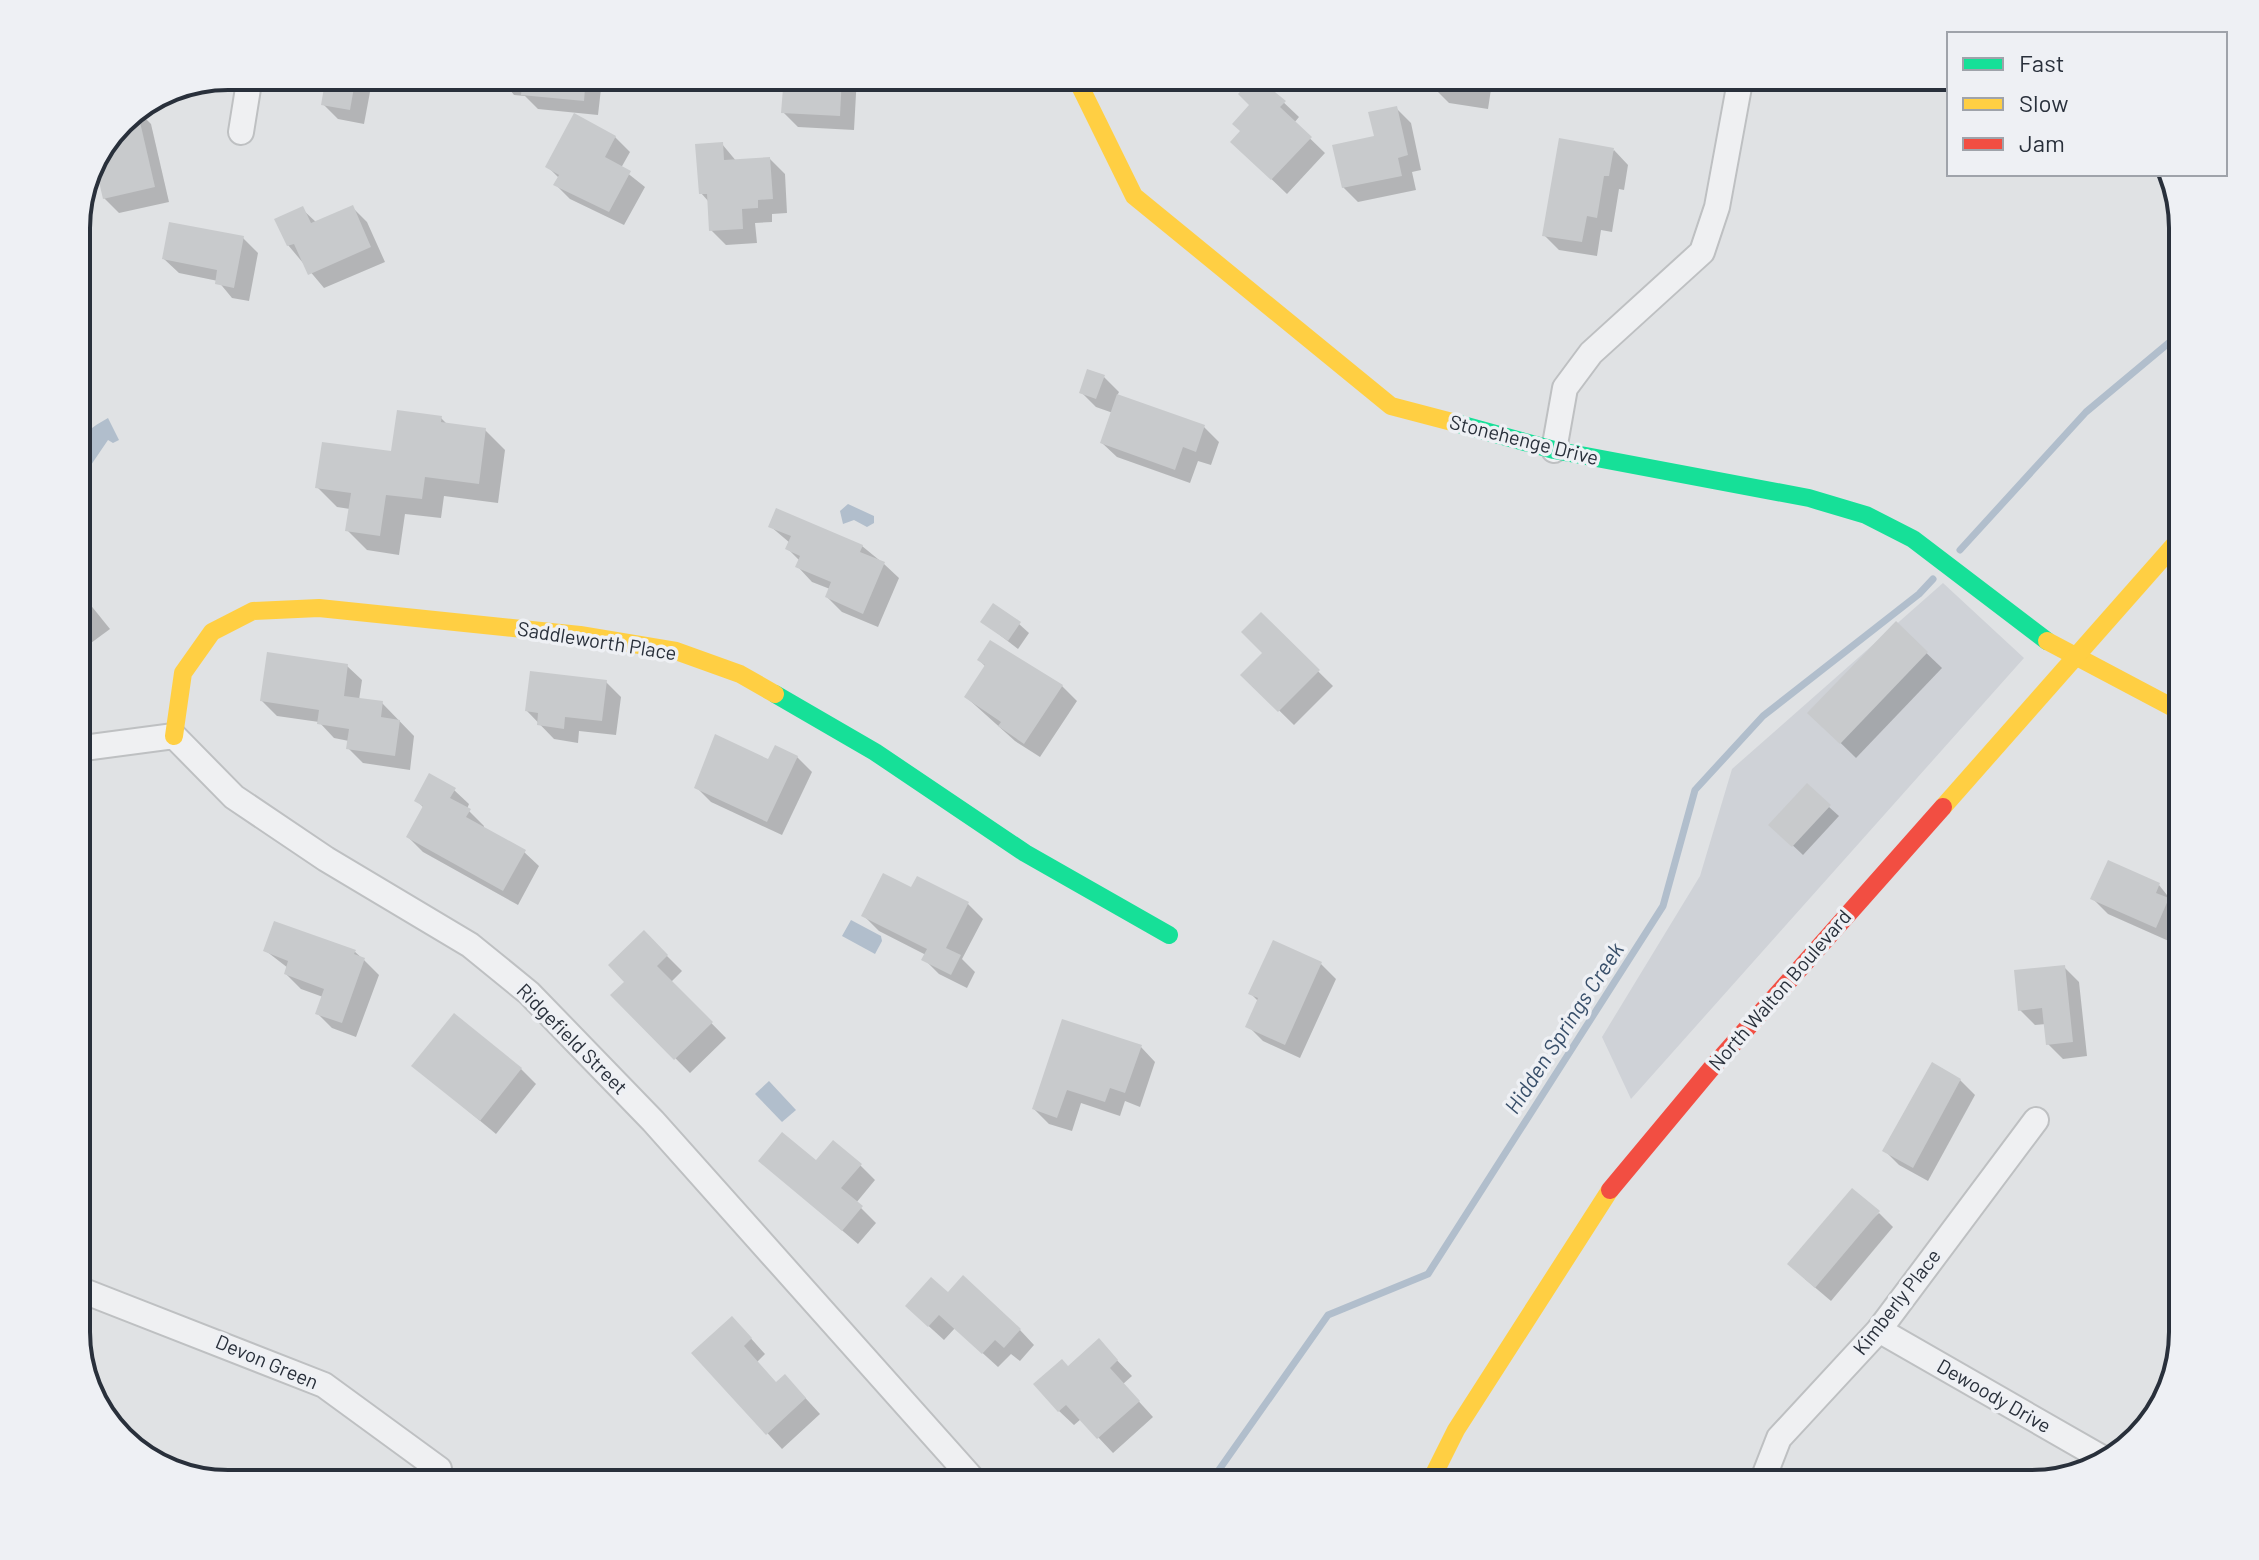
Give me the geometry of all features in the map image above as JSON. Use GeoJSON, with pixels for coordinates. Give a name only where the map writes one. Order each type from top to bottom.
{"type":"FeatureCollection","features":[{"type":"Feature","properties":{"kind":"street"},"geometry":{"type":"LineString","coordinates":[[241,132],[248,90]]}},
{"type":"Feature","properties":{"kind":"street","name":"Stonehenge Drive"},"geometry":{"type":"LineString","coordinates":[[1082,90],[1134,196],[1391,406],[1554,450],[1809,498],[1866,515],[1913,539],[2031,631],[2073,658],[2169,706]]}},
{"type":"Feature","properties":{"kind":"street"},"geometry":{"type":"LineString","coordinates":[[1554,450],[1565,388],[1591,353],[1702,252],[1717,207],[1738,90]]}},
{"type":"Feature","properties":{"kind":"street","name":"North Walton Boulevard"},"geometry":{"type":"LineString","coordinates":[[1436,1470],[1456,1430],[1596,1207],[1710,1070],[2169,551]]}},
{"type":"Feature","properties":{"kind":"street","name":"Saddleworth Place"},"geometry":{"type":"LineString","coordinates":[[174,736],[183,673],[212,632],[253,611],[335,610],[580,635],[676,651],[740,674],[875,752],[1025,853],[1169,935]]}},
{"type":"Feature","properties":{"kind":"street"},"geometry":{"type":"LineString","coordinates":[[90,747],[174,736]]}},
{"type":"Feature","properties":{"kind":"street","name":"Ridgefield Street"},"geometry":{"type":"LineString","coordinates":[[174,736],[234,797],[326,859],[470,945],[529,993],[653,1121],[965,1470]]}},
{"type":"Feature","properties":{"kind":"street","name":"Kimberly Place"},"geometry":{"type":"LineString","coordinates":[[1766,1470],[1779,1438],[1879,1330],[2036,1120]]}},
{"type":"Feature","properties":{"kind":"street","name":"Devon Green"},"geometry":{"type":"LineString","coordinates":[[90,1293],[324,1385],[439,1469]]}},
{"type":"Feature","properties":{"kind":"street","name":"Dewoody Drive"},"geometry":{"type":"LineString","coordinates":[[1879,1330],[2095,1454]]}},
{"type":"Feature","properties":{"kind":"shaded area"},"geometry":{"type":"Polygon","coordinates":[[[1943,583],[2024,658],[1631,1099],[1602,1037],[1700,876],[1732,769],[1943,583]]]}},
{"type":"Feature","properties":{"kind":"water"},"geometry":{"type":"Polygon","coordinates":[[[108,418],[119,440],[113,443],[108,440],[91,465],[90,430],[108,418]]]}},
{"type":"Feature","properties":{"kind":"water"},"geometry":{"type":"Polygon","coordinates":[[[848,504],[874,516],[874,523],[867,527],[854,520],[843,524],[840,511],[848,504]]]}},
{"type":"Feature","properties":{"kind":"water"},"geometry":{"type":"Polygon","coordinates":[[[851,920],[881,936],[882,941],[875,954],[842,936],[851,920]]]}},
{"type":"Feature","properties":{"kind":"water"},"geometry":{"type":"Polygon","coordinates":[[[769,1081],[796,1110],[782,1122],[755,1094],[769,1081]]]}},
{"type":"Feature","properties":{"kind":"building"},"geometry":{"type":"Polygon","coordinates":[[[324,90],[354,90],[350,110],[321,105],[324,90]]]}},
{"type":"Feature","properties":{"kind":"building"},"geometry":{"type":"Polygon","coordinates":[[[522,90],[585,90],[584,101],[521,95],[522,90]]]}},
{"type":"Feature","properties":{"kind":"building"},"geometry":{"type":"Polygon","coordinates":[[[783,90],[841,90],[840,116],[781,113],[783,90]]]}},
{"type":"Feature","properties":{"kind":"building"},"geometry":{"type":"Polygon","coordinates":[[[1242,90],[1272,90],[1286,101],[1280,107],[1312,137],[1271,180],[1230,142],[1240,131],[1232,124],[1249,105],[1238,94],[1242,90]]]}},
{"type":"Feature","properties":{"kind":"building"},"geometry":{"type":"Polygon","coordinates":[[[1397,106],[1408,155],[1398,158],[1402,176],[1342,188],[1332,145],[1374,136],[1368,112],[1397,106]]]}},
{"type":"Feature","properties":{"kind":"building"},"geometry":{"type":"Polygon","coordinates":[[[574,113],[616,136],[605,157],[631,171],[609,212],[553,185],[559,175],[545,167],[574,113]]]}},
{"type":"Feature","properties":{"kind":"building"},"geometry":{"type":"Polygon","coordinates":[[[140,122],[155,187],[103,199],[99,181],[104,167],[119,144],[140,122]]]}},
{"type":"Feature","properties":{"kind":"building"},"geometry":{"type":"Polygon","coordinates":[[[1559,138],[1614,148],[1609,176],[1604,176],[1597,218],[1587,216],[1582,242],[1542,236],[1559,138]]]}},
{"type":"Feature","properties":{"kind":"building"},"geometry":{"type":"Polygon","coordinates":[[[723,142],[724,160],[770,157],[773,199],[758,200],[758,208],[742,209],[743,229],[709,231],[707,194],[699,194],[695,144],[723,142]]]}},
{"type":"Feature","properties":{"kind":"building"},"geometry":{"type":"Polygon","coordinates":[[[353,205],[371,247],[308,275],[294,244],[287,246],[274,219],[303,206],[311,223],[353,205]]]}},
{"type":"Feature","properties":{"kind":"building"},"geometry":{"type":"Polygon","coordinates":[[[169,222],[244,236],[234,288],[215,284],[217,270],[162,259],[169,222]]]}},
{"type":"Feature","properties":{"kind":"building"},"geometry":{"type":"Polygon","coordinates":[[[1087,369],[1105,375],[1096,399],[1079,393],[1087,369]]]}},
{"type":"Feature","properties":{"kind":"building"},"geometry":{"type":"Polygon","coordinates":[[[1117,394],[1205,425],[1196,452],[1183,447],[1175,470],[1100,443],[1117,394]]]}},
{"type":"Feature","properties":{"kind":"building"},"geometry":{"type":"Polygon","coordinates":[[[397,410],[442,416],[441,422],[486,428],[479,484],[425,477],[422,499],[386,495],[380,536],[345,531],[351,493],[315,488],[322,442],[391,451],[397,410]]]}},
{"type":"Feature","properties":{"kind":"building"},"geometry":{"type":"Polygon","coordinates":[[[776,508],[863,545],[860,552],[885,562],[863,614],[825,597],[831,582],[795,567],[800,556],[785,549],[791,536],[768,527],[776,508]]]}},
{"type":"Feature","properties":{"kind":"building"},"geometry":{"type":"Polygon","coordinates":[[[993,603],[1021,622],[1008,641],[980,622],[993,603]]]}},
{"type":"Feature","properties":{"kind":"building"},"geometry":{"type":"Polygon","coordinates":[[[1261,612],[1320,670],[1278,712],[1240,675],[1262,653],[1241,632],[1261,612]]]}},
{"type":"Feature","properties":{"kind":"building"},"geometry":{"type":"Polygon","coordinates":[[[1896,621],[1928,652],[1840,744],[1807,713],[1896,621]]]}},
{"type":"Feature","properties":{"kind":"building"},"geometry":{"type":"Polygon","coordinates":[[[990,640],[1063,685],[1024,744],[998,726],[1001,722],[964,697],[985,665],[977,660],[990,640]]]}},
{"type":"Feature","properties":{"kind":"building"},"geometry":{"type":"Polygon","coordinates":[[[267,652],[348,664],[344,696],[383,701],[381,717],[400,720],[395,756],[346,749],[349,729],[317,724],[319,710],[260,701],[267,652]]]}},
{"type":"Feature","properties":{"kind":"building"},"geometry":{"type":"Polygon","coordinates":[[[530,671],[607,680],[602,721],[565,717],[564,729],[537,725],[538,713],[525,711],[530,671]]]}},
{"type":"Feature","properties":{"kind":"building"},"geometry":{"type":"Polygon","coordinates":[[[715,734],[768,759],[775,745],[798,756],[767,822],[694,788],[715,734]]]}},
{"type":"Feature","properties":{"kind":"building"},"geometry":{"type":"Polygon","coordinates":[[[429,773],[456,788],[450,798],[471,809],[466,817],[526,850],[503,891],[406,837],[423,806],[414,801],[429,773]]]}},
{"type":"Feature","properties":{"kind":"building"},"geometry":{"type":"Polygon","coordinates":[[[1807,783],[1831,805],[1792,847],[1768,825],[1807,783]]]}},
{"type":"Feature","properties":{"kind":"building"},"geometry":{"type":"Polygon","coordinates":[[[2108,860],[2160,883],[2156,893],[2169,898],[2156,928],[2090,899],[2108,860]]]}},
{"type":"Feature","properties":{"kind":"building"},"geometry":{"type":"Polygon","coordinates":[[[883,873],[911,887],[917,876],[969,902],[946,948],[961,955],[951,975],[921,960],[927,949],[861,916],[883,873]]]}},
{"type":"Feature","properties":{"kind":"building"},"geometry":{"type":"Polygon","coordinates":[[[274,921],[356,950],[354,954],[365,958],[342,1023],[315,1014],[324,989],[284,974],[288,961],[263,951],[274,921]]]}},
{"type":"Feature","properties":{"kind":"building"},"geometry":{"type":"Polygon","coordinates":[[[644,930],[668,955],[657,966],[713,1022],[674,1060],[610,995],[624,982],[608,965],[644,930]]]}},
{"type":"Feature","properties":{"kind":"building"},"geometry":{"type":"Polygon","coordinates":[[[1273,940],[1322,962],[1285,1045],[1245,1027],[1258,998],[1248,994],[1273,940]]]}},
{"type":"Feature","properties":{"kind":"building"},"geometry":{"type":"Polygon","coordinates":[[[2065,965],[2073,1042],[2046,1045],[2042,1008],[2018,1011],[2014,970],[2065,965]]]}},
{"type":"Feature","properties":{"kind":"building"},"geometry":{"type":"Polygon","coordinates":[[[454,1013],[522,1068],[480,1121],[411,1066],[454,1013]]]}},
{"type":"Feature","properties":{"kind":"building"},"geometry":{"type":"Polygon","coordinates":[[[1062,1019],[1142,1045],[1125,1093],[1110,1088],[1105,1102],[1067,1090],[1057,1118],[1032,1109],[1062,1019]]]}},
{"type":"Feature","properties":{"kind":"building"},"geometry":{"type":"Polygon","coordinates":[[[1932,1062],[1961,1079],[1913,1168],[1882,1151],[1932,1062]]]}},
{"type":"Feature","properties":{"kind":"building"},"geometry":{"type":"Polygon","coordinates":[[[782,1132],[816,1160],[833,1140],[862,1164],[841,1188],[863,1206],[842,1231],[758,1161],[782,1132]]]}},
{"type":"Feature","properties":{"kind":"building"},"geometry":{"type":"Polygon","coordinates":[[[1852,1188],[1880,1211],[1815,1288],[1787,1264],[1852,1188]]]}},
{"type":"Feature","properties":{"kind":"building"},"geometry":{"type":"Polygon","coordinates":[[[963,1275],[1021,1329],[1004,1348],[995,1340],[982,1354],[939,1315],[928,1327],[905,1306],[931,1277],[948,1292],[963,1275]]]}},
{"type":"Feature","properties":{"kind":"building"},"geometry":{"type":"Polygon","coordinates":[[[732,1316],[752,1338],[744,1346],[776,1382],[785,1374],[806,1398],[766,1435],[691,1353],[732,1316]]]}},
{"type":"Feature","properties":{"kind":"building"},"geometry":{"type":"Polygon","coordinates":[[[1099,1338],[1118,1360],[1110,1368],[1140,1401],[1097,1439],[1066,1405],[1058,1412],[1033,1384],[1062,1359],[1068,1366],[1099,1338]]]}},
{"type":"Feature","properties":{"kind":"waterway","name":"Hidden Springs Creek"},"geometry":{"type":"LineString","coordinates":[[1960,550],[2086,412],[2169,343]]}},
{"type":"Feature","properties":{"kind":"waterway","name":"Hidden Springs Creek"},"geometry":{"type":"LineString","coordinates":[[1219,1470],[1328,1315],[1428,1274],[1663,906],[1695,790],[1763,716],[1919,594],[1933,579]]}},
{"type":"Feature","properties":{"kind":"traffic: fast"},"geometry":{"type":"LineString","coordinates":[[1452,422],[1554,450],[1809,498],[1866,515],[1913,539],[2047,641]]}},
{"type":"Feature","properties":{"kind":"traffic: fast"},"geometry":{"type":"LineString","coordinates":[[775,694],[875,752],[1025,853],[1169,935]]}},
{"type":"Feature","properties":{"kind":"traffic: slow"},"geometry":{"type":"LineString","coordinates":[[1082,90],[1134,196],[1391,406],[1452,422]]}},
{"type":"Feature","properties":{"kind":"traffic: slow"},"geometry":{"type":"LineString","coordinates":[[1943,807],[2169,551]]}},
{"type":"Feature","properties":{"kind":"traffic: slow"},"geometry":{"type":"LineString","coordinates":[[174,736],[183,673],[212,632],[253,611],[319,608],[580,635],[676,651],[740,674],[775,694]]}},
{"type":"Feature","properties":{"kind":"traffic: slow"},"geometry":{"type":"LineString","coordinates":[[2047,641],[2169,706]]}},
{"type":"Feature","properties":{"kind":"traffic: slow"},"geometry":{"type":"LineString","coordinates":[[1436,1470],[1456,1430],[1610,1190]]}},
{"type":"Feature","properties":{"kind":"traffic: jam"},"geometry":{"type":"LineString","coordinates":[[1610,1190],[1710,1070],[1943,807]]}}]}
